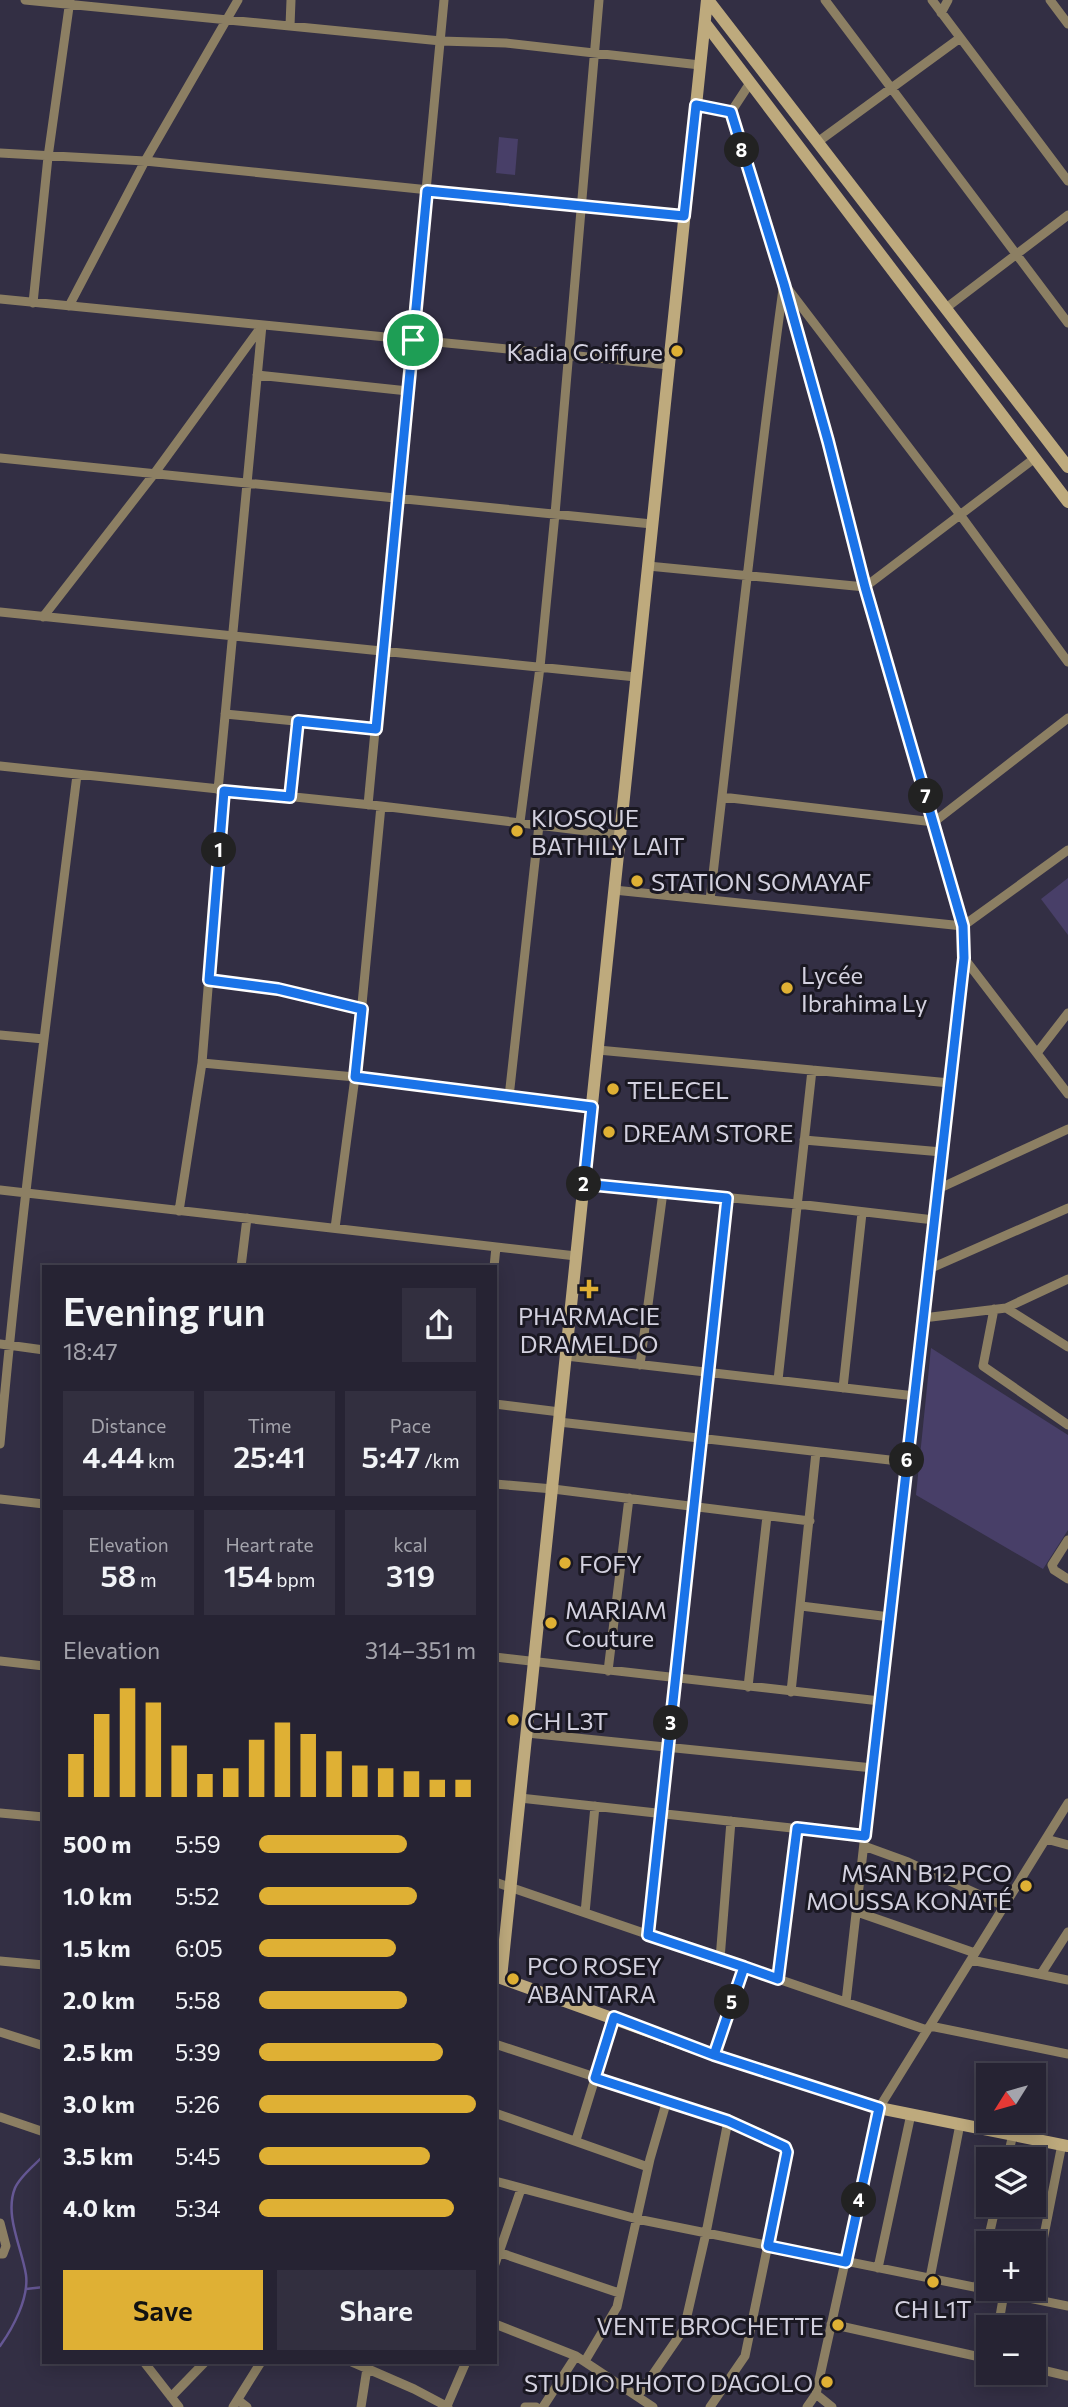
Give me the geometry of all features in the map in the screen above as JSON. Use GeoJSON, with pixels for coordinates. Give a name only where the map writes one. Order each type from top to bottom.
{"type":"FeatureCollection","features":[{"type":"Feature","properties":{"kind":"main road"},"geometry":{"type":"LineString","coordinates":[[707,0],[511,1887],[498,1977],[714,2055],[879,2108],[1065,2145]]}},
{"type":"Feature","properties":{"kind":"main road"},"geometry":{"type":"LineString","coordinates":[[707,0],[819,141],[1068,467]]}},
{"type":"Feature","properties":{"kind":"main road"},"geometry":{"type":"LineString","coordinates":[[705,23],[1068,502]]}},
{"type":"Feature","properties":{"kind":"street"},"geometry":{"type":"LineString","coordinates":[[25,0],[69,2],[441,41],[506,43],[700,65]]}},
{"type":"Feature","properties":{"kind":"street"},"geometry":{"type":"LineString","coordinates":[[69,306],[145,161],[238,0]]}},
{"type":"Feature","properties":{"kind":"street"},"geometry":{"type":"LineString","coordinates":[[290,26],[291,0]]}},
{"type":"Feature","properties":{"kind":"street"},"geometry":{"type":"LineString","coordinates":[[368,805],[444,0]]}},
{"type":"Feature","properties":{"kind":"street"},"geometry":{"type":"LineString","coordinates":[[520,822],[540,667],[555,514],[599,0]]}},
{"type":"Feature","properties":{"kind":"street"},"geometry":{"type":"LineString","coordinates":[[824,0],[1068,323]]}},
{"type":"Feature","properties":{"kind":"street"},"geometry":{"type":"LineString","coordinates":[[932,0],[1068,181]]}},
{"type":"Feature","properties":{"kind":"street"},"geometry":{"type":"LineString","coordinates":[[941,13],[948,0]]}},
{"type":"Feature","properties":{"kind":"street"},"geometry":{"type":"LineString","coordinates":[[1050,0],[1068,24]]}},
{"type":"Feature","properties":{"kind":"street"},"geometry":{"type":"LineString","coordinates":[[33,303],[48,157],[69,2]]}},
{"type":"Feature","properties":{"kind":"street"},"geometry":{"type":"LineString","coordinates":[[819,141],[960,38]]}},
{"type":"Feature","properties":{"kind":"street"},"geometry":{"type":"LineString","coordinates":[[731,112],[750,83]]}},
{"type":"Feature","properties":{"kind":"street"},"geometry":{"type":"LineString","coordinates":[[696,105],[731,112]]}},
{"type":"Feature","properties":{"kind":"street"},"geometry":{"type":"LineString","coordinates":[[731,112],[784,284],[865,587],[963,926],[964,958],[846,2002]]}},
{"type":"Feature","properties":{"kind":"street"},"geometry":{"type":"LineString","coordinates":[[0,153],[145,161],[684,216]]}},
{"type":"Feature","properties":{"kind":"street"},"geometry":{"type":"LineString","coordinates":[[946,308],[1068,215]]}},
{"type":"Feature","properties":{"kind":"street"},"geometry":{"type":"LineString","coordinates":[[784,284],[961,516],[1068,662]]}},
{"type":"Feature","properties":{"kind":"street"},"geometry":{"type":"LineString","coordinates":[[710,900],[749,577],[763,435],[784,284]]}},
{"type":"Feature","properties":{"kind":"street"},"geometry":{"type":"LineString","coordinates":[[0,299],[669,365]]}},
{"type":"Feature","properties":{"kind":"street"},"geometry":{"type":"LineString","coordinates":[[179,1211],[202,1063],[225,714],[262,325]]}},
{"type":"Feature","properties":{"kind":"street"},"geometry":{"type":"LineString","coordinates":[[43,617],[154,474],[262,325]]}},
{"type":"Feature","properties":{"kind":"street"},"geometry":{"type":"LineString","coordinates":[[257,376],[408,391]]}},
{"type":"Feature","properties":{"kind":"street"},"geometry":{"type":"LineString","coordinates":[[648,566],[865,587],[1035,458]]}},
{"type":"Feature","properties":{"kind":"street"},"geometry":{"type":"LineString","coordinates":[[0,459],[652,524]]}},
{"type":"Feature","properties":{"kind":"street"},"geometry":{"type":"LineString","coordinates":[[0,612],[636,677]]}},
{"type":"Feature","properties":{"kind":"street"},"geometry":{"type":"LineString","coordinates":[[225,714],[376,729]]}},
{"type":"Feature","properties":{"kind":"street"},"geometry":{"type":"LineString","coordinates":[[722,797],[934,822],[1068,718]]}},
{"type":"Feature","properties":{"kind":"street"},"geometry":{"type":"LineString","coordinates":[[290,797],[298,721]]}},
{"type":"Feature","properties":{"kind":"street"},"geometry":{"type":"LineString","coordinates":[[0,766],[381,806],[620,835]]}},
{"type":"Feature","properties":{"kind":"street"},"geometry":{"type":"LineString","coordinates":[[0,1444],[4,1345],[27,1193],[76,775]]}},
{"type":"Feature","properties":{"kind":"street"},"geometry":{"type":"LineString","coordinates":[[335,1228],[355,1077],[381,806]]}},
{"type":"Feature","properties":{"kind":"street"},"geometry":{"type":"LineString","coordinates":[[509,1097],[539,825]]}},
{"type":"Feature","properties":{"kind":"street"},"geometry":{"type":"LineString","coordinates":[[614,890],[963,926],[1068,850]]}},
{"type":"Feature","properties":{"kind":"street"},"geometry":{"type":"LineString","coordinates":[[964,958],[1068,1094]]}},
{"type":"Feature","properties":{"kind":"street"},"geometry":{"type":"LineString","coordinates":[[209,980],[278,989],[362,1009]]}},
{"type":"Feature","properties":{"kind":"street"},"geometry":{"type":"LineString","coordinates":[[1037,1053],[1068,1013]]}},
{"type":"Feature","properties":{"kind":"street"},"geometry":{"type":"LineString","coordinates":[[0,1035],[44,1039]]}},
{"type":"Feature","properties":{"kind":"street"},"geometry":{"type":"LineString","coordinates":[[598,1050],[950,1083]]}},
{"type":"Feature","properties":{"kind":"street"},"geometry":{"type":"LineString","coordinates":[[202,1063],[355,1077],[592,1107]]}},
{"type":"Feature","properties":{"kind":"street"},"geometry":{"type":"LineString","coordinates":[[778,1380],[812,1070]]}},
{"type":"Feature","properties":{"kind":"street"},"geometry":{"type":"LineString","coordinates":[[938,1189],[1068,1129]]}},
{"type":"Feature","properties":{"kind":"street"},"geometry":{"type":"LineString","coordinates":[[804,1140],[942,1152]]}},
{"type":"Feature","properties":{"kind":"street"},"geometry":{"type":"LineString","coordinates":[[584,1184],[934,1220]]}},
{"type":"Feature","properties":{"kind":"street"},"geometry":{"type":"LineString","coordinates":[[0,1190],[576,1256]]}},
{"type":"Feature","properties":{"kind":"street"},"geometry":{"type":"LineString","coordinates":[[640,1365],[663,1192]]}},
{"type":"Feature","properties":{"kind":"street"},"geometry":{"type":"LineString","coordinates":[[648,1935],[727,1198]]}},
{"type":"Feature","properties":{"kind":"street"},"geometry":{"type":"LineString","coordinates":[[929,1269],[1068,1208]]}},
{"type":"Feature","properties":{"kind":"street"},"geometry":{"type":"LineString","coordinates":[[843,1388],[862,1213]]}},
{"type":"Feature","properties":{"kind":"street"},"geometry":{"type":"LineString","coordinates":[[241,1265],[247,1218]]}},
{"type":"Feature","properties":{"kind":"street"},"geometry":{"type":"LineString","coordinates":[[494,1265],[496,1247]]}},
{"type":"Feature","properties":{"kind":"street"},"geometry":{"type":"LineString","coordinates":[[923,1318],[1006,1308],[1068,1279]]}},
{"type":"Feature","properties":{"kind":"street"},"geometry":{"type":"LineString","coordinates":[[1006,1308],[1068,1347]]}},
{"type":"Feature","properties":{"kind":"street"},"geometry":{"type":"LineString","coordinates":[[993,1309],[983,1366],[1068,1425]]}},
{"type":"Feature","properties":{"kind":"street"},"geometry":{"type":"LineString","coordinates":[[4,1345],[42,1350]]}},
{"type":"Feature","properties":{"kind":"street"},"geometry":{"type":"LineString","coordinates":[[566,1356],[915,1396]]}},
{"type":"Feature","properties":{"kind":"street"},"geometry":{"type":"LineString","coordinates":[[497,1404],[559,1417],[701,1438],[907,1462]]}},
{"type":"Feature","properties":{"kind":"street"},"geometry":{"type":"LineString","coordinates":[[791,1692],[816,1452]]}},
{"type":"Feature","properties":{"kind":"street"},"geometry":{"type":"LineString","coordinates":[[497,1484],[810,1521]]}},
{"type":"Feature","properties":{"kind":"street"},"geometry":{"type":"LineString","coordinates":[[0,1499],[42,1504]]}},
{"type":"Feature","properties":{"kind":"street"},"geometry":{"type":"LineString","coordinates":[[608,1671],[629,1499]]}},
{"type":"Feature","properties":{"kind":"street"},"geometry":{"type":"LineString","coordinates":[[748,1687],[767,1516]]}},
{"type":"Feature","properties":{"kind":"street"},"geometry":{"type":"LineString","coordinates":[[1068,1540],[1052,1565],[1054,1570],[1068,1579]]}},
{"type":"Feature","properties":{"kind":"street"},"geometry":{"type":"LineString","coordinates":[[801,1606],[890,1617]]}},
{"type":"Feature","properties":{"kind":"street"},"geometry":{"type":"LineString","coordinates":[[497,1657],[880,1701]]}},
{"type":"Feature","properties":{"kind":"street"},"geometry":{"type":"LineString","coordinates":[[0,1661],[42,1666]]}},
{"type":"Feature","properties":{"kind":"street"},"geometry":{"type":"LineString","coordinates":[[527,1733],[873,1768]]}},
{"type":"Feature","properties":{"kind":"street"},"geometry":{"type":"LineString","coordinates":[[520,1798],[797,1828],[865,1841],[1004,1906]]}},
{"type":"Feature","properties":{"kind":"street"},"geometry":{"type":"LineString","coordinates":[[807,2407],[816,2394],[879,2108],[1068,1803]]}},
{"type":"Feature","properties":{"kind":"street"},"geometry":{"type":"LineString","coordinates":[[585,1913],[595,1806]]}},
{"type":"Feature","properties":{"kind":"street"},"geometry":{"type":"LineString","coordinates":[[0,1813],[42,1817]]}},
{"type":"Feature","properties":{"kind":"street"},"geometry":{"type":"LineString","coordinates":[[720,1959],[731,1821]]}},
{"type":"Feature","properties":{"kind":"street"},"geometry":{"type":"LineString","coordinates":[[778,1979],[797,1828]]}},
{"type":"Feature","properties":{"kind":"street"},"geometry":{"type":"LineString","coordinates":[[1046,1839],[1068,1845]]}},
{"type":"Feature","properties":{"kind":"street"},"geometry":{"type":"LineString","coordinates":[[497,1883],[928,2028],[1068,2054]]}},
{"type":"Feature","properties":{"kind":"street"},"geometry":{"type":"LineString","coordinates":[[857,1912],[973,1956],[1068,1980]]}},
{"type":"Feature","properties":{"kind":"street"},"geometry":{"type":"LineString","coordinates":[[1041,1975],[1068,1932]]}},
{"type":"Feature","properties":{"kind":"street"},"geometry":{"type":"LineString","coordinates":[[0,1961],[42,1965]]}},
{"type":"Feature","properties":{"kind":"street"},"geometry":{"type":"LineString","coordinates":[[714,2055],[744,1967]]}},
{"type":"Feature","properties":{"kind":"street"},"geometry":{"type":"LineString","coordinates":[[576,2140],[614,2017]]}},
{"type":"Feature","properties":{"kind":"street"},"geometry":{"type":"LineString","coordinates":[[0,2032],[42,2045]]}},
{"type":"Feature","properties":{"kind":"street"},"geometry":{"type":"LineString","coordinates":[[497,2045],[728,2121],[781,2145],[787,2152],[745,2356],[710,2407]]}},
{"type":"Feature","properties":{"kind":"street"},"geometry":{"type":"LineString","coordinates":[[543,2407],[617,2307],[648,2167],[667,2100]]}},
{"type":"Feature","properties":{"kind":"street"},"geometry":{"type":"LineString","coordinates":[[497,2114],[648,2167]]}},
{"type":"Feature","properties":{"kind":"street"},"geometry":{"type":"LineString","coordinates":[[878,2268],[911,2114]]}},
{"type":"Feature","properties":{"kind":"street"},"geometry":{"type":"LineString","coordinates":[[0,2117],[42,2131]]}},
{"type":"Feature","properties":{"kind":"street"},"geometry":{"type":"LineString","coordinates":[[638,2396],[684,2329],[728,2121]]}},
{"type":"Feature","properties":{"kind":"street"},"geometry":{"type":"LineString","coordinates":[[930,2278],[960,2124]]}},
{"type":"Feature","properties":{"kind":"street"},"geometry":{"type":"LineString","coordinates":[[1010,2147],[1013,2134]]}},
{"type":"Feature","properties":{"kind":"street"},"geometry":{"type":"LineString","coordinates":[[1046,2232],[1065,2145]]}},
{"type":"Feature","properties":{"kind":"street"},"geometry":{"type":"LineString","coordinates":[[497,2182],[637,2219],[976,2288]]}},
{"type":"Feature","properties":{"kind":"street"},"geometry":{"type":"LineString","coordinates":[[521,2189],[497,2252],[620,2293]]}},
{"type":"Feature","properties":{"kind":"street"},"geometry":{"type":"LineString","coordinates":[[0,2223],[6,2246],[3,2254],[0,2254]]}},
{"type":"Feature","properties":{"kind":"street"},"geometry":{"type":"LineString","coordinates":[[1046,2297],[1068,2306]]}},
{"type":"Feature","properties":{"kind":"street"},"geometry":{"type":"LineString","coordinates":[[831,2324],[976,2356]]}},
{"type":"Feature","properties":{"kind":"street"},"geometry":{"type":"LineString","coordinates":[[497,2325],[580,2358],[653,2407]]}},
{"type":"Feature","properties":{"kind":"street"},"geometry":{"type":"LineString","coordinates":[[146,2364],[179,2407]]}},
{"type":"Feature","properties":{"kind":"street"},"geometry":{"type":"LineString","coordinates":[[171,2397],[203,2364]]}},
{"type":"Feature","properties":{"kind":"street"},"geometry":{"type":"LineString","coordinates":[[247,2407],[236,2403],[260,2364]]}},
{"type":"Feature","properties":{"kind":"street"},"geometry":{"type":"LineString","coordinates":[[361,2407],[367,2366],[447,2407],[465,2364]]}},
{"type":"Feature","properties":{"kind":"street"},"geometry":{"type":"LineString","coordinates":[[1046,2371],[1068,2376]]}},
{"type":"Feature","properties":{"kind":"street"},"geometry":{"type":"LineString","coordinates":[[816,2394],[832,2407]]}},
{"type":"Feature","properties":{"kind":"street"},"geometry":{"type":"LineString","coordinates":[[525,2407],[536,2407]]}},
{"type":"Feature","properties":{"kind":"shaded area"},"geometry":{"type":"Polygon","coordinates":[[[499,137],[518,139],[515,175],[496,173],[499,137]]]}},
{"type":"Feature","properties":{"kind":"shaded area"},"geometry":{"type":"Polygon","coordinates":[[[1068,878],[1068,935],[1041,899],[1068,878]]]}},
{"type":"Feature","properties":{"kind":"shaded area"},"geometry":{"type":"Polygon","coordinates":[[[931,1348],[1068,1435],[1068,1530],[1043,1569],[916,1495],[931,1348]]]}},
{"type":"Feature","properties":{"kind":"waterway"},"geometry":{"type":"LineString","coordinates":[[0,2346],[19,2312],[26,2284],[13,2220],[12,2198],[20,2179],[42,2157]]}},
{"type":"Feature","properties":{"kind":"waterway"},"geometry":{"type":"LineString","coordinates":[[26,2289],[42,2287]]}},
{"type":"Feature","properties":{"kind":"place","name":"Kadia Coiffure"},"geometry":{"type":"Point","coordinates":[677,351]}},
{"type":"Feature","properties":{"kind":"place","name":"KIOSQUE BATHILY LAIT"},"geometry":{"type":"Point","coordinates":[517,831]}},
{"type":"Feature","properties":{"kind":"place","name":"STATION SOMAYAF"},"geometry":{"type":"Point","coordinates":[637,881]}},
{"type":"Feature","properties":{"kind":"place","name":"Lycée Ibrahima Ly"},"geometry":{"type":"Point","coordinates":[787,988]}},
{"type":"Feature","properties":{"kind":"place","name":"TELECEL"},"geometry":{"type":"Point","coordinates":[613,1089]}},
{"type":"Feature","properties":{"kind":"place","name":"DREAM STORE"},"geometry":{"type":"Point","coordinates":[609,1132]}},
{"type":"Feature","properties":{"kind":"place","name":"PHARMACIE DRAMELDO"},"geometry":{"type":"Point","coordinates":[589,1289]}},
{"type":"Feature","properties":{"kind":"place","name":"FOFY"},"geometry":{"type":"Point","coordinates":[565,1563]}},
{"type":"Feature","properties":{"kind":"place","name":"MARIAM Couture"},"geometry":{"type":"Point","coordinates":[551,1623]}},
{"type":"Feature","properties":{"kind":"place","name":"CH L3T"},"geometry":{"type":"Point","coordinates":[513,1720]}},
{"type":"Feature","properties":{"kind":"place","name":"MSAN B12 PCO MOUSSA KONATÉ"},"geometry":{"type":"Point","coordinates":[1026,1886]}},
{"type":"Feature","properties":{"kind":"place","name":"PCO ROSEY ABANTARA"},"geometry":{"type":"Point","coordinates":[513,1979]}},
{"type":"Feature","properties":{"kind":"place","name":"CH L1T"},"geometry":{"type":"Point","coordinates":[933,2282]}},
{"type":"Feature","properties":{"kind":"place","name":"VENTE BROCHETTE"},"geometry":{"type":"Point","coordinates":[838,2325]}},
{"type":"Feature","properties":{"kind":"place","name":"STUDIO PHOTO DAGOLO"},"geometry":{"type":"Point","coordinates":[827,2382]}},
{"type":"Feature","properties":{"kind":"route"},"geometry":{"type":"LineString","coordinates":[[413,340],[376,729],[298,721],[290,797],[224,791],[209,980],[278,989],[362,1009],[355,1077],[592,1107],[584,1184],[727,1198],[648,1935],[744,1967],[714,2055],[879,2108],[846,2262],[768,2246],[787,2152],[785,2147],[728,2121],[595,2078],[614,2017],[714,2055],[727,2017],[744,1967],[778,1979],[797,1828],[865,1836],[964,958],[963,926],[865,587],[784,284],[731,112],[696,105],[684,216],[427,191],[413,340]]}}]}
